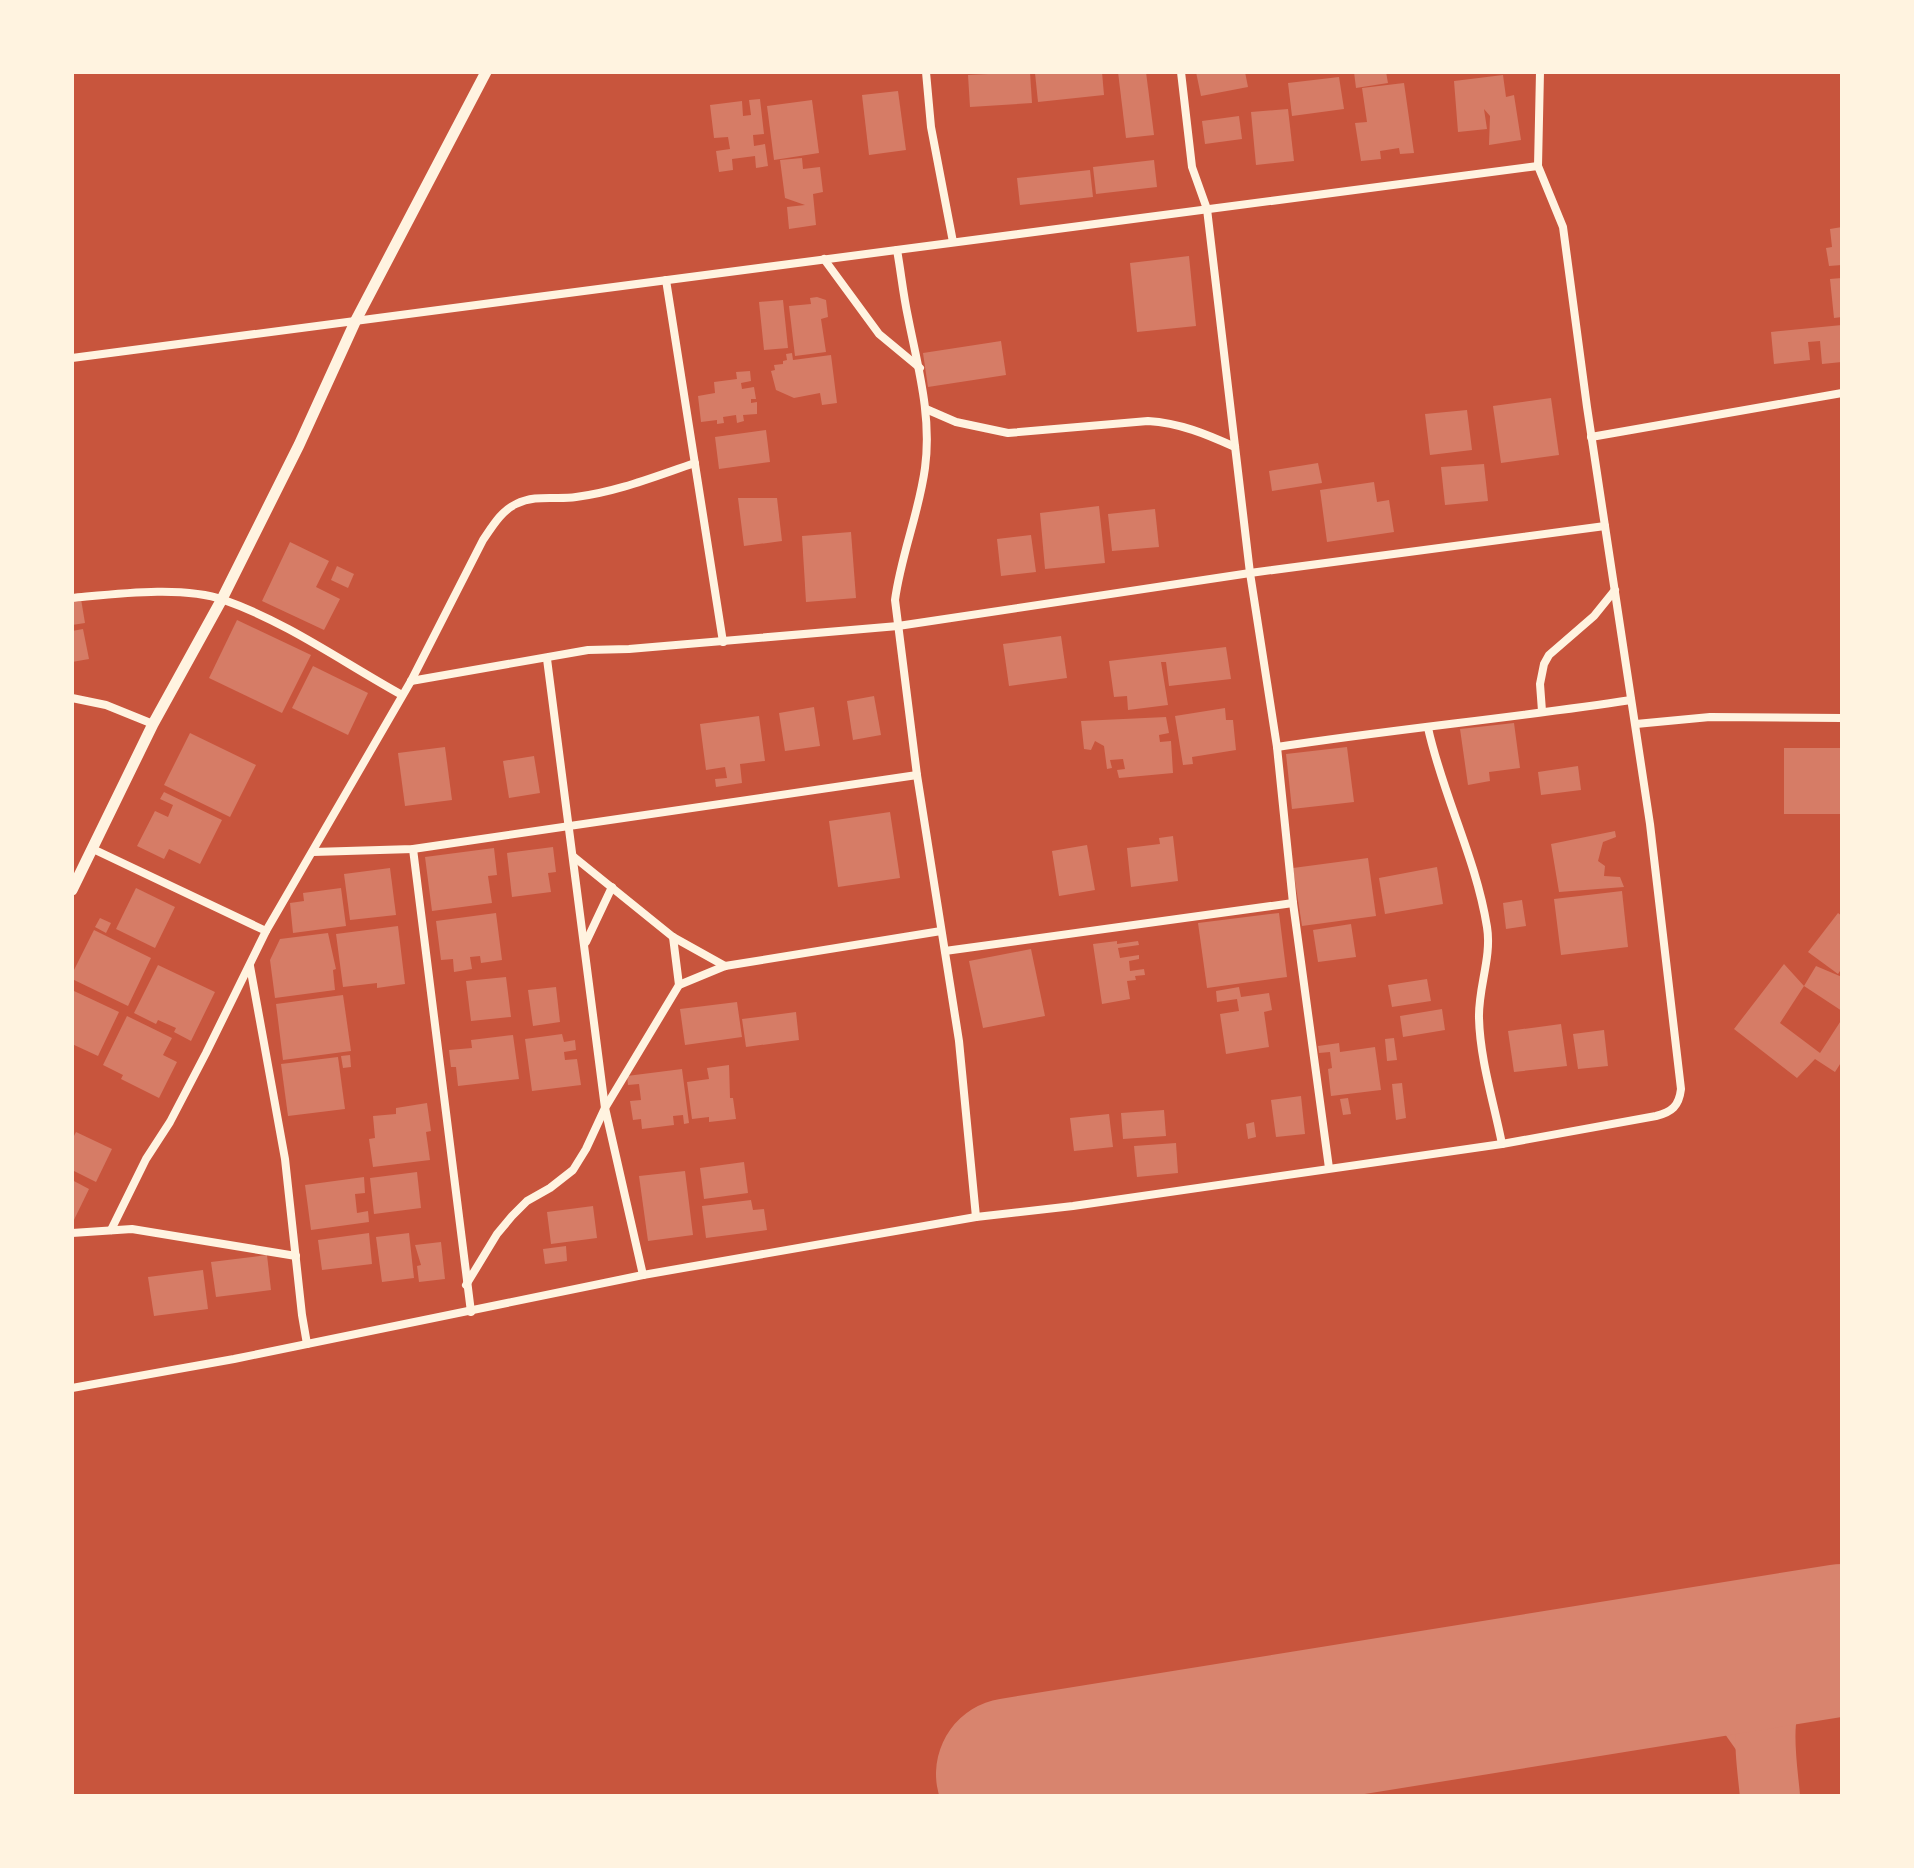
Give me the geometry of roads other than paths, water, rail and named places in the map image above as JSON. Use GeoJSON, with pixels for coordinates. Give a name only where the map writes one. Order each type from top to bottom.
{"type":"FeatureCollection","features":[{"type":"Feature","properties":{"kind":"street"},"geometry":{"type":"LineString","coordinates":[[72,890],[153,724],[222,599],[299,445],[356,320],[486,72]]}},
{"type":"Feature","properties":{"kind":"street"},"geometry":{"type":"LineString","coordinates":[[926,72],[931,127],[953,242]]}},
{"type":"Feature","properties":{"kind":"street"},"geometry":{"type":"LineString","coordinates":[[1181,72],[1192,167],[1207,209],[1250,573],[1277,747],[1293,903],[1329,1168]]}},
{"type":"Feature","properties":{"kind":"street"},"geometry":{"type":"LineString","coordinates":[[72,1388],[471,1312],[643,1275],[976,1217],[1073,1206],[1502,1144],[1656,1116],[1675,1108],[1681,1089],[1636,724],[1591,437],[1563,227],[1538,166],[1540,72]]}},
{"type":"Feature","properties":{"kind":"street"},"geometry":{"type":"LineString","coordinates":[[72,358],[1538,166]]}},
{"type":"Feature","properties":{"kind":"street"},"geometry":{"type":"LineString","coordinates":[[897,250],[926,409],[925,469],[898,576],[895,600],[917,775],[959,1041],[976,1217]]}},
{"type":"Feature","properties":{"kind":"street"},"geometry":{"type":"LineString","coordinates":[[824,259],[879,334],[920,369]]}},
{"type":"Feature","properties":{"kind":"street"},"geometry":{"type":"LineString","coordinates":[[666,280],[723,642]]}},
{"type":"Feature","properties":{"kind":"street"},"geometry":{"type":"LineString","coordinates":[[1591,437],[1842,393]]}},
{"type":"Feature","properties":{"kind":"street"},"geometry":{"type":"LineString","coordinates":[[926,409],[956,422],[1008,433],[1167,422],[1235,447]]}},
{"type":"Feature","properties":{"kind":"street"},"geometry":{"type":"LineString","coordinates":[[111,1230],[266,931],[411,681],[497,518],[514,505],[536,497],[574,497],[615,489],[695,463]]}},
{"type":"Feature","properties":{"kind":"street"},"geometry":{"type":"LineString","coordinates":[[411,681],[588,650],[723,642],[898,626],[1250,573],[1605,526]]}},
{"type":"Feature","properties":{"kind":"street"},"geometry":{"type":"LineString","coordinates":[[1542,711],[1540,684],[1549,655],[1594,616],[1615,590]]}},
{"type":"Feature","properties":{"kind":"street"},"geometry":{"type":"LineString","coordinates":[[72,598],[182,593],[222,599],[302,637],[402,695]]}},
{"type":"Feature","properties":{"kind":"street"},"geometry":{"type":"LineString","coordinates":[[547,659],[605,1108],[643,1275]]}},
{"type":"Feature","properties":{"kind":"street"},"geometry":{"type":"LineString","coordinates":[[72,698],[106,705],[153,724]]}},
{"type":"Feature","properties":{"kind":"street"},"geometry":{"type":"LineString","coordinates":[[1277,747],[1631,700]]}},
{"type":"Feature","properties":{"kind":"street"},"geometry":{"type":"LineString","coordinates":[[1636,724],[1710,717],[1842,718]]}},
{"type":"Feature","properties":{"kind":"street"},"geometry":{"type":"LineString","coordinates":[[1428,728],[1434,755],[1465,839],[1488,930],[1487,959],[1479,995],[1479,1021],[1502,1144]]}},
{"type":"Feature","properties":{"kind":"street"},"geometry":{"type":"LineString","coordinates":[[313,852],[413,849],[917,775]]}},
{"type":"Feature","properties":{"kind":"street"},"geometry":{"type":"LineString","coordinates":[[93,849],[266,931]]}},
{"type":"Feature","properties":{"kind":"street"},"geometry":{"type":"LineString","coordinates":[[413,849],[471,1312]]}},
{"type":"Feature","properties":{"kind":"street"},"geometry":{"type":"LineString","coordinates":[[573,857],[673,937],[725,966]]}},
{"type":"Feature","properties":{"kind":"street"},"geometry":{"type":"LineString","coordinates":[[585,943],[612,887]]}},
{"type":"Feature","properties":{"kind":"street"},"geometry":{"type":"LineString","coordinates":[[945,951],[1293,903]]}},
{"type":"Feature","properties":{"kind":"street"},"geometry":{"type":"LineString","coordinates":[[466,1285],[512,1216],[527,1201],[573,1170],[605,1108],[679,985],[725,966],[941,931]]}},
{"type":"Feature","properties":{"kind":"street"},"geometry":{"type":"LineString","coordinates":[[673,937],[679,985]]}},
{"type":"Feature","properties":{"kind":"street"},"geometry":{"type":"LineString","coordinates":[[250,966],[285,1159],[307,1344]]}},
{"type":"Feature","properties":{"kind":"street"},"geometry":{"type":"LineString","coordinates":[[72,1233],[146,1231],[296,1256]]}}]}
